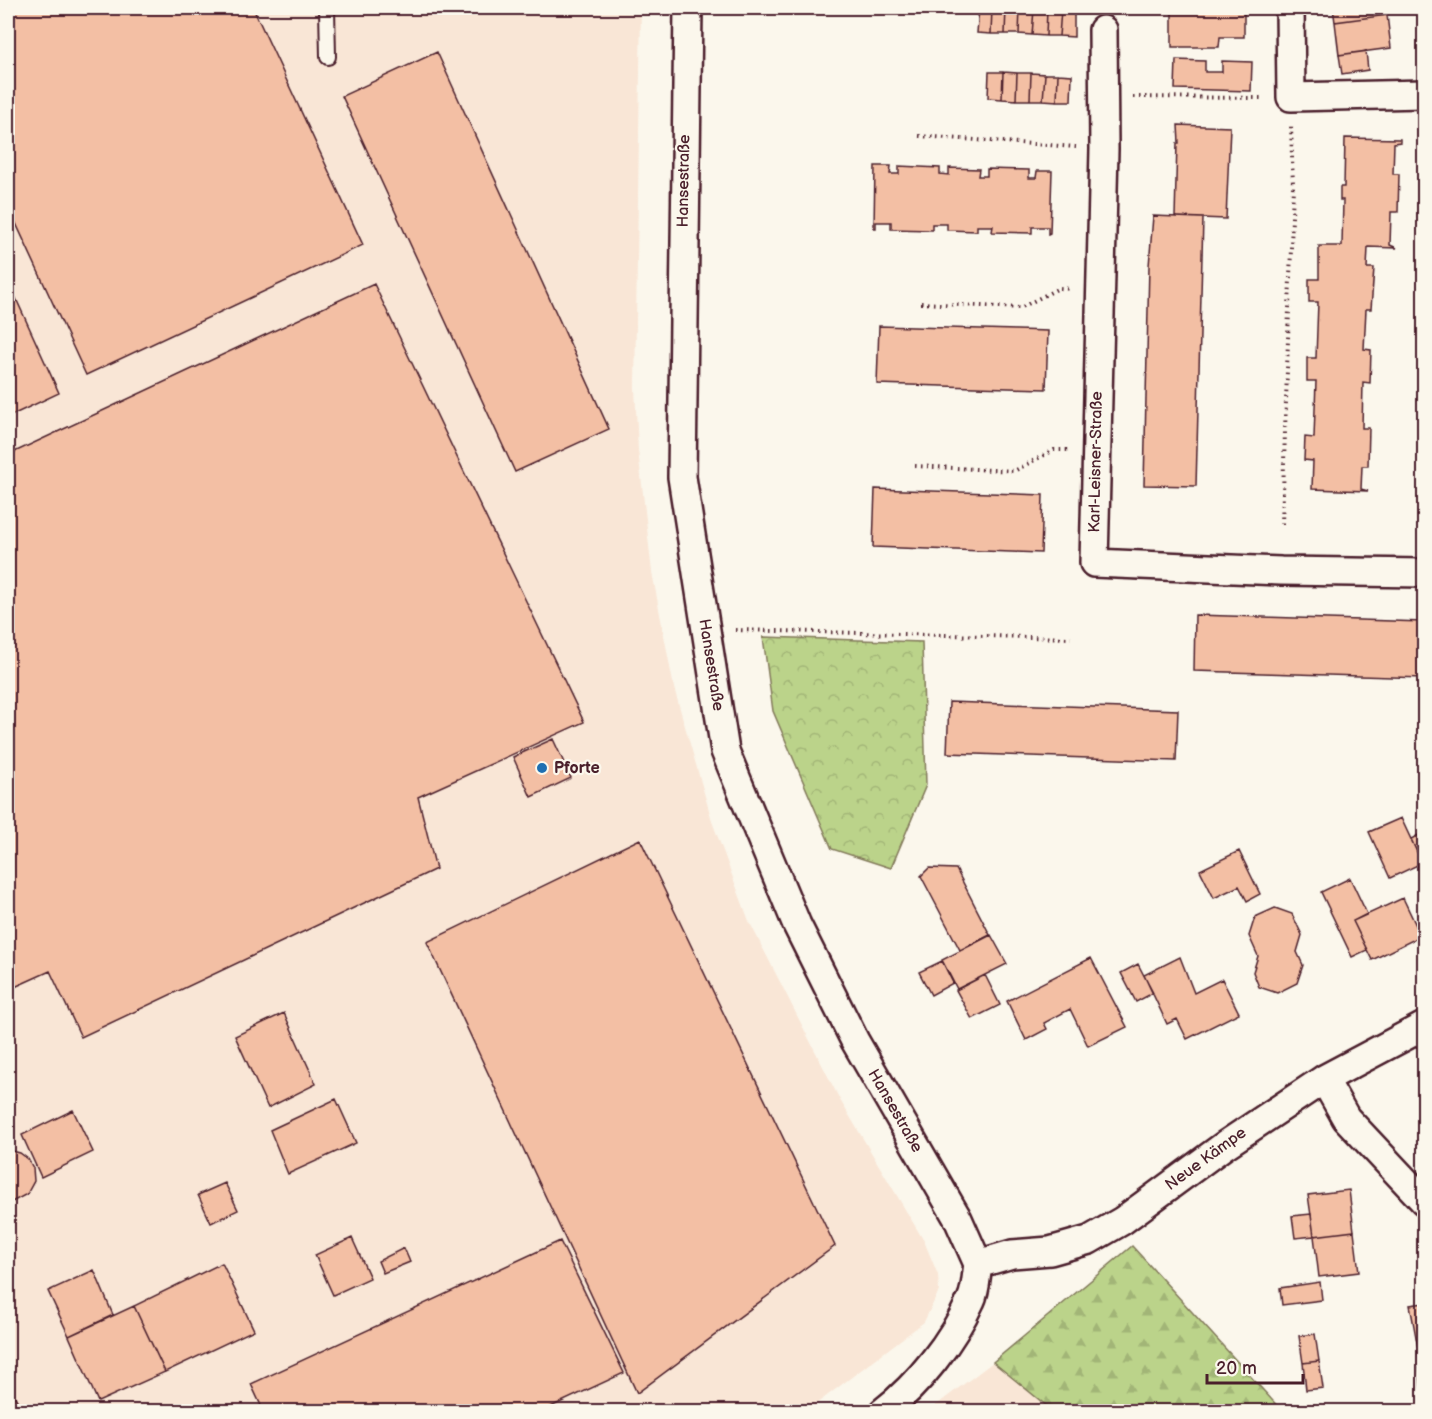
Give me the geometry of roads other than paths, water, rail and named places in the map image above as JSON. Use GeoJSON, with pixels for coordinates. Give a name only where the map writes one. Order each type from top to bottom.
{"type":"FeatureCollection","features":[{"type":"Feature","properties":{"kind":"street","name":"Hansestraße"},"geometry":{"type":"LineString","coordinates":[[688,8],[682,477],[725,751],[803,936],[855,1041],[958,1219],[978,1264]]}},
{"type":"Feature","properties":{"kind":"street"},"geometry":{"type":"LineString","coordinates":[[1290,8],[1291,98],[1425,94]]}},
{"type":"Feature","properties":{"kind":"street","name":"Karl-Leisner-Straße"},"geometry":{"type":"LineString","coordinates":[[1103,30],[1104,149],[1095,563],[1425,573]]}},
{"type":"Feature","properties":{"kind":"street","name":"Neue Kämpe"},"geometry":{"type":"LineString","coordinates":[[978,1264],[1012,1254],[1050,1251],[1089,1240],[1122,1221],[1225,1144],[1324,1079],[1425,1026]]}},
{"type":"Feature","properties":{"kind":"street"},"geometry":{"type":"LineString","coordinates":[[1324,1079],[1346,1118],[1425,1201]]}},
{"type":"Feature","properties":{"kind":"street"},"geometry":{"type":"LineString","coordinates":[[883,1412],[896,1402],[946,1346],[972,1298],[978,1264]]}},
{"type":"Feature","properties":{"kind":"lane"},"geometry":{"type":"LineString","coordinates":[[327,8],[328,57]]}},
{"type":"Feature","properties":{"kind":"place","name":"Pforte"},"geometry":{"type":"Point","coordinates":[542,768]}}]}
